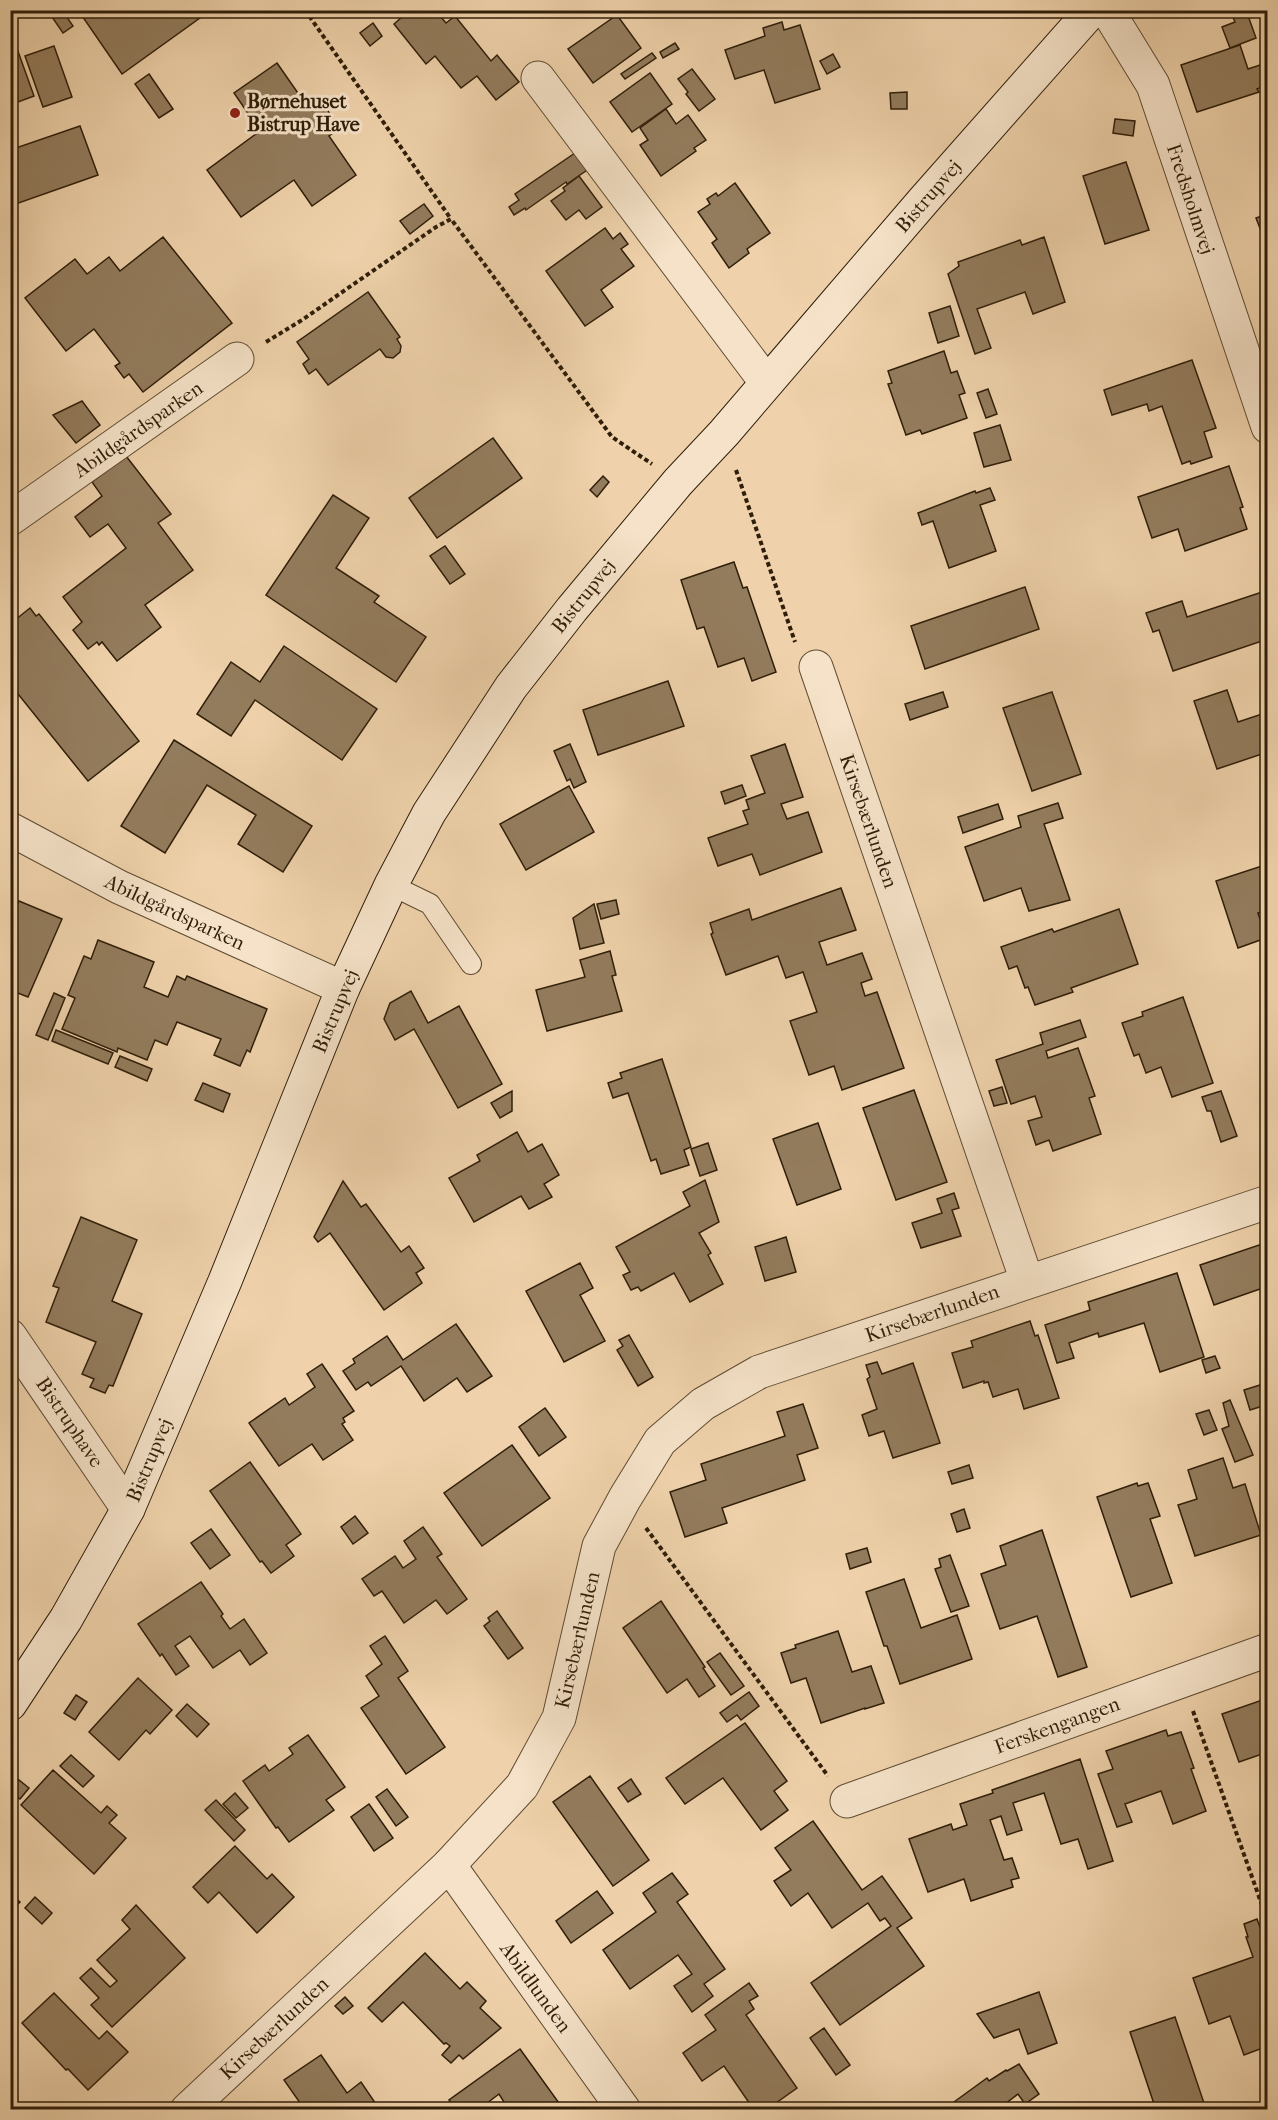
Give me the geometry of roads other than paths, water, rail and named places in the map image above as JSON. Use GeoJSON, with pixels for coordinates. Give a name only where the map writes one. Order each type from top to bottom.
{"type":"FeatureCollection","features":[{"type":"Feature","properties":{"kind":"street","name":"Bistrupvej"},"geometry":{"type":"LineString","coordinates":[[10,1704],[66,1619],[128,1509],[236,1253],[343,988],[391,885],[429,813],[511,687],[572,609],[678,482],[724,433],[1092,10]]}},
{"type":"Feature","properties":{"kind":"street","name":"Fredsholmvej"},"geometry":{"type":"LineString","coordinates":[[1107,10],[1153,85],[1262,394],[1268,427]]}},
{"type":"Feature","properties":{"kind":"street"},"geometry":{"type":"LineString","coordinates":[[538,78],[766,382]]}},
{"type":"Feature","properties":{"kind":"street","name":"Abildgårdsparken"},"geometry":{"type":"LineString","coordinates":[[10,519],[237,359]]}},
{"type":"Feature","properties":{"kind":"street","name":"Kirsebærlunden"},"geometry":{"type":"LineString","coordinates":[[816,667],[1028,1281]]}},
{"type":"Feature","properties":{"kind":"street","name":"Abildgårdsparken"},"geometry":{"type":"LineString","coordinates":[[10,829],[119,887],[343,988]]}},
{"type":"Feature","properties":{"kind":"street","name":"Kirsebærlunden"},"geometry":{"type":"LineString","coordinates":[[187,2109],[448,1865],[522,1786],[559,1718],[599,1546],[660,1441],[703,1404],[759,1372],[1268,1202]]}},
{"type":"Feature","properties":{"kind":"street","name":"Bistruphave"},"geometry":{"type":"LineString","coordinates":[[10,1336],[128,1509]]}},
{"type":"Feature","properties":{"kind":"street","name":"Ferskengangen"},"geometry":{"type":"LineString","coordinates":[[847,1801],[1268,1650]]}},
{"type":"Feature","properties":{"kind":"street","name":"Abildlunden"},"geometry":{"type":"LineString","coordinates":[[448,1865],[624,2109]]}},
{"type":"Feature","properties":{"kind":"lane"},"geometry":{"type":"LineString","coordinates":[[391,885],[430,904],[471,964]]}},
{"type":"Feature","properties":{"kind":"place","name":"Børnehuset Bistrup Have"},"geometry":{"type":"Point","coordinates":[235,113]}}]}
